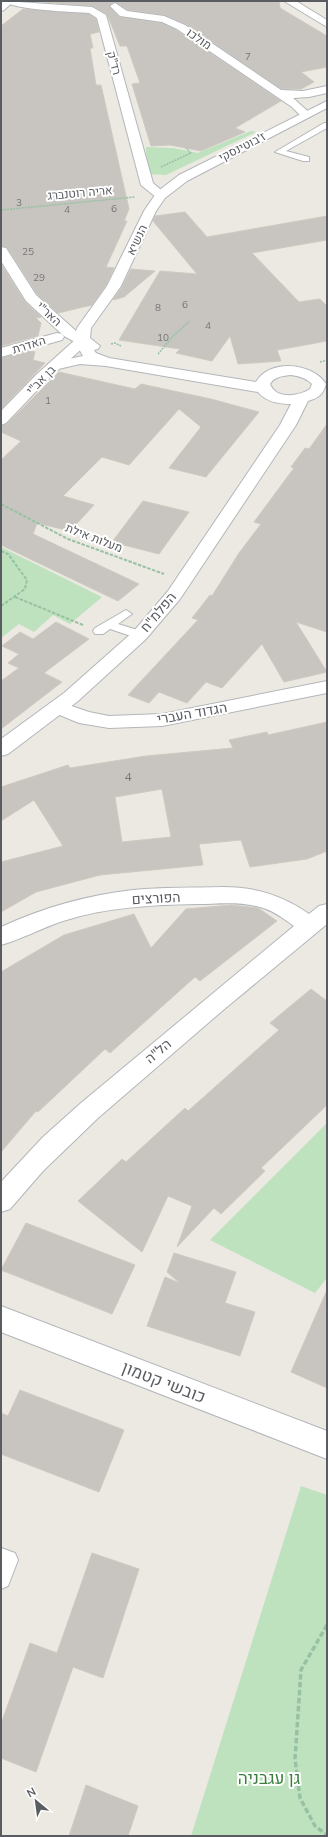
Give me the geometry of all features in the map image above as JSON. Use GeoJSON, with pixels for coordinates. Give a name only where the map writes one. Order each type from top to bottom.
{"type":"FeatureCollection","features":[{"type":"Feature","properties":{"kind":"street"},"geometry":{"type":"LineString","coordinates":[[5,3],[92,10],[115,6],[128,1]]}},
{"type":"Feature","properties":{"kind":"street"},"geometry":{"type":"LineString","coordinates":[[289,1],[327,24]]}},
{"type":"Feature","properties":{"kind":"street"},"geometry":{"type":"LineString","coordinates":[[115,6],[124,14]]}},
{"type":"Feature","properties":{"kind":"street"},"geometry":{"type":"LineString","coordinates":[[92,10],[102,17]]}},
{"type":"Feature","properties":{"kind":"street","name":"מולכו"},"geometry":{"type":"LineString","coordinates":[[102,17],[124,14],[151,16],[173,22],[301,108],[306,115]]}},
{"type":"Feature","properties":{"kind":"street","name":"רד\"ק"},"geometry":{"type":"LineString","coordinates":[[102,17],[147,185]]}},
{"type":"Feature","properties":{"kind":"street","name":"מולכו"},"geometry":{"type":"LineString","coordinates":[[276,92],[301,96],[315,94],[327,89]]}},
{"type":"Feature","properties":{"kind":"street","name":"ז'בוטינסקי"},"geometry":{"type":"LineString","coordinates":[[161,195],[183,178],[327,104]]}},
{"type":"Feature","properties":{"kind":"street"},"geometry":{"type":"LineString","coordinates":[[147,185],[161,195]]}},
{"type":"Feature","properties":{"kind":"street","name":"הנשיא"},"geometry":{"type":"LineString","coordinates":[[82,341],[93,329],[110,300],[114,286],[150,211],[161,195]]}},
{"type":"Feature","properties":{"kind":"street","name":"האר\"י"},"geometry":{"type":"LineString","coordinates":[[1,251],[24,289],[69,333],[82,341]]}},
{"type":"Feature","properties":{"kind":"street","name":"הנשיא"},"geometry":{"type":"LineString","coordinates":[[82,341],[87,322],[114,286]]}},
{"type":"Feature","properties":{"kind":"street"},"geometry":{"type":"LineString","coordinates":[[48,314],[60,317],[74,316],[98,308]]}},
{"type":"Feature","properties":{"kind":"street"},"geometry":{"type":"LineString","coordinates":[[93,329],[111,360]]}},
{"type":"Feature","properties":{"kind":"street","name":"האדרת"},"geometry":{"type":"LineString","coordinates":[[1,353],[57,337]]}},
{"type":"Feature","properties":{"kind":"street"},"geometry":{"type":"LineString","coordinates":[[82,341],[88,352],[111,360],[146,368],[264,388],[271,395],[278,398],[301,399],[312,395],[323,381],[304,373]]}},
{"type":"Feature","properties":{"kind":"street","name":"בן אב\"י"},"geometry":{"type":"LineString","coordinates":[[1,420],[54,366],[82,341]]}},
{"type":"Feature","properties":{"kind":"street"},"geometry":{"type":"LineString","coordinates":[[54,366],[80,360],[111,360]]}},
{"type":"Feature","properties":{"kind":"street"},"geometry":{"type":"LineString","coordinates":[[200,377],[274,374],[290,371],[304,373],[327,369]]}},
{"type":"Feature","properties":{"kind":"street"},"geometry":{"type":"LineString","coordinates":[[264,388],[264,381],[274,374]]}},
{"type":"Feature","properties":{"kind":"street","name":"הפלמ\"ח"},"geometry":{"type":"LineString","coordinates":[[277,440],[282,415],[278,398]]}},
{"type":"Feature","properties":{"kind":"street","name":"הפלמ\"ח"},"geometry":{"type":"LineString","coordinates":[[1,749],[57,708],[104,669],[140,635],[174,596],[288,425],[301,399]]}},
{"type":"Feature","properties":{"kind":"street","name":"הגדוד העברי"},"geometry":{"type":"LineString","coordinates":[[57,708],[86,718],[109,722],[162,720],[327,687]]}},
{"type":"Feature","properties":{"kind":"street","name":"הפורצים"},"geometry":{"type":"LineString","coordinates":[[1,937],[53,916],[88,906],[127,899],[171,896],[226,895],[252,897],[266,900],[319,919]]}},
{"type":"Feature","properties":{"kind":"street","name":"הל\"ה"},"geometry":{"type":"LineString","coordinates":[[1,1202],[22,1174],[110,1092],[319,919]]}},
{"type":"Feature","properties":{"kind":"street"},"geometry":{"type":"LineString","coordinates":[[1,1307],[27,1329]]}},
{"type":"Feature","properties":{"kind":"street","name":"כובשי קטמון"},"geometry":{"type":"LineString","coordinates":[[1,1319],[327,1445]]}},
{"type":"Feature","properties":{"kind":"lane"},"geometry":{"type":"LineString","coordinates":[[306,159],[279,152],[327,125]]}},
{"type":"Feature","properties":{"kind":"lane"},"geometry":{"type":"LineString","coordinates":[[98,631],[126,614]]}},
{"type":"Feature","properties":{"kind":"lane"},"geometry":{"type":"LineString","coordinates":[[109,624],[140,635]]}},
{"type":"Feature","properties":{"kind":"lane"},"geometry":{"type":"LineString","coordinates":[[1,1558],[8,1560],[1,1579]]}},
{"type":"Feature","properties":{"kind":"path"},"geometry":{"type":"LineString","coordinates":[[147,185],[155,169],[191,153],[186,148]]}},
{"type":"Feature","properties":{"kind":"path","name":"אריה רוטנברג"},"geometry":{"type":"LineString","coordinates":[[1,210],[161,195]]}},
{"type":"Feature","properties":{"kind":"path"},"geometry":{"type":"LineString","coordinates":[[146,368],[175,334],[190,321]]}},
{"type":"Feature","properties":{"kind":"path","name":"מעלות אילת"},"geometry":{"type":"LineString","coordinates":[[1,504],[8,506],[43,527],[74,541],[184,581]]}},
{"type":"Feature","properties":{"kind":"path"},"geometry":{"type":"LineString","coordinates":[[1,551],[8,554],[28,580],[26,589],[1,606]]}},
{"type":"Feature","properties":{"kind":"path"},"geometry":{"type":"LineString","coordinates":[[15,597],[98,631]]}},
{"type":"Feature","properties":{"kind":"path"},"geometry":{"type":"LineString","coordinates":[[327,1624],[301,1670],[295,1759],[300,1798],[315,1826],[327,1835]]}},
{"type":"Feature","properties":{"kind":"green space"},"geometry":{"type":"Polygon","coordinates":[[[251,131],[256,132],[166,175],[147,174],[146,147],[173,148],[198,153],[251,131]]]}},
{"type":"Feature","properties":{"kind":"green space"},"geometry":{"type":"Polygon","coordinates":[[[1,547],[102,597],[70,624],[53,615],[34,632],[19,624],[1,638],[1,547]]]}},
{"type":"Feature","properties":{"kind":"green space"},"geometry":{"type":"Polygon","coordinates":[[[327,1123],[327,1278],[315,1293],[210,1240],[327,1123]]]}},
{"type":"Feature","properties":{"kind":"green space","name":"גן עגבניה"},"geometry":{"type":"Polygon","coordinates":[[[301,1486],[327,1495],[327,1836],[191,1836],[301,1486]]]}},
{"type":"Feature","properties":{"kind":"building"},"geometry":{"type":"Polygon","coordinates":[[[33,1],[279,1],[280,8],[327,36],[327,67],[301,72],[314,82],[301,89],[281,89],[186,24],[164,15],[128,10],[114,2],[109,6],[119,17],[162,23],[176,30],[281,101],[235,128],[245,132],[201,151],[170,145],[151,146],[132,84],[140,83],[127,46],[120,46],[107,14],[92,6],[33,1]]]}},
{"type":"Feature","properties":{"kind":"building"},"geometry":{"type":"Polygon","coordinates":[[[23,9],[89,14],[96,19],[99,32],[90,34],[93,48],[90,48],[96,85],[101,85],[129,209],[124,221],[127,221],[106,267],[114,268],[106,285],[92,305],[58,313],[37,294],[7,247],[1,246],[1,26],[23,9]]]}},
{"type":"Feature","properties":{"kind":"building"},"geometry":{"type":"Polygon","coordinates":[[[185,212],[207,237],[327,216],[327,240],[252,253],[299,302],[320,299],[327,306],[327,341],[277,350],[281,361],[238,364],[230,336],[212,361],[176,353],[180,349],[119,340],[160,271],[197,274],[153,221],[155,216],[185,212]]]}},
{"type":"Feature","properties":{"kind":"building"},"geometry":{"type":"Polygon","coordinates":[[[1,264],[25,302],[41,317],[36,318],[41,323],[38,336],[1,346],[1,264]]]}},
{"type":"Feature","properties":{"kind":"building"},"geometry":{"type":"Polygon","coordinates":[[[131,269],[155,271],[124,297],[113,300],[122,287],[131,269]]]}},
{"type":"Feature","properties":{"kind":"building"},"geometry":{"type":"Polygon","coordinates":[[[30,351],[35,352],[33,360],[45,363],[1,409],[1,358],[30,351]]]}},
{"type":"Feature","properties":{"kind":"building"},"geometry":{"type":"Polygon","coordinates":[[[59,372],[135,389],[141,384],[211,399],[259,412],[206,477],[169,468],[201,427],[179,409],[129,465],[102,457],[63,496],[94,505],[70,531],[37,523],[33,534],[139,584],[118,601],[1,545],[1,460],[21,441],[1,432],[1,426],[7,424],[59,372]]]}},
{"type":"Feature","properties":{"kind":"building"},"geometry":{"type":"Polygon","coordinates":[[[327,424],[327,632],[296,622],[327,672],[284,682],[262,644],[222,688],[206,682],[187,703],[159,692],[149,703],[128,695],[198,620],[192,618],[210,595],[212,596],[239,553],[261,524],[254,522],[294,468],[291,467],[305,448],[309,449],[327,424]]]}},
{"type":"Feature","properties":{"kind":"building"},"geometry":{"type":"Polygon","coordinates":[[[143,501],[189,512],[159,554],[112,542],[143,501]]]}},
{"type":"Feature","properties":{"kind":"building"},"geometry":{"type":"Polygon","coordinates":[[[56,622],[89,639],[44,673],[62,682],[1,729],[1,681],[19,668],[8,663],[19,654],[2,646],[20,632],[33,639],[56,622]]]}},
{"type":"Feature","properties":{"kind":"building"},"geometry":{"type":"Polygon","coordinates":[[[327,722],[327,851],[307,859],[250,867],[241,840],[199,844],[203,865],[100,875],[36,892],[1,912],[1,862],[63,846],[34,800],[1,821],[1,787],[68,765],[70,768],[146,756],[233,748],[229,740],[267,732],[268,735],[327,722]],[[162,789],[115,797],[122,842],[171,837],[162,789]]]}},
{"type":"Feature","properties":{"kind":"building"},"geometry":{"type":"Polygon","coordinates":[[[231,905],[258,908],[277,921],[200,981],[195,977],[110,1053],[105,1049],[38,1112],[36,1111],[1,1152],[1,972],[64,935],[134,914],[151,948],[186,909],[231,905]]]}},
{"type":"Feature","properties":{"kind":"building"},"geometry":{"type":"Polygon","coordinates":[[[311,989],[327,1001],[327,1105],[261,1168],[265,1171],[221,1214],[214,1208],[177,1247],[192,1206],[168,1196],[142,1252],[78,1201],[122,1159],[126,1162],[185,1108],[188,1111],[279,1030],[270,1023],[311,989]]]}},
{"type":"Feature","properties":{"kind":"building"},"geometry":{"type":"Polygon","coordinates":[[[26,1223],[135,1265],[112,1314],[1,1270],[26,1223]]]}},
{"type":"Feature","properties":{"kind":"building"},"geometry":{"type":"Polygon","coordinates":[[[174,1253],[236,1272],[225,1303],[255,1312],[240,1356],[147,1326],[165,1277],[180,1283],[167,1272],[174,1253]]]}},
{"type":"Feature","properties":{"kind":"building"},"geometry":{"type":"Polygon","coordinates":[[[327,1290],[327,1388],[291,1372],[327,1290]]]}},
{"type":"Feature","properties":{"kind":"building"},"geometry":{"type":"Polygon","coordinates":[[[20,1390],[124,1430],[99,1492],[1,1454],[1,1413],[8,1416],[20,1390]]]}},
{"type":"Feature","properties":{"kind":"building"},"geometry":{"type":"Polygon","coordinates":[[[92,1553],[139,1569],[103,1678],[73,1667],[36,1772],[1,1758],[1,1724],[30,1643],[57,1653],[92,1553]]]}},
{"type":"Feature","properties":{"kind":"building"},"geometry":{"type":"Polygon","coordinates":[[[86,1785],[138,1806],[128,1836],[69,1836],[86,1785]]]}}]}
